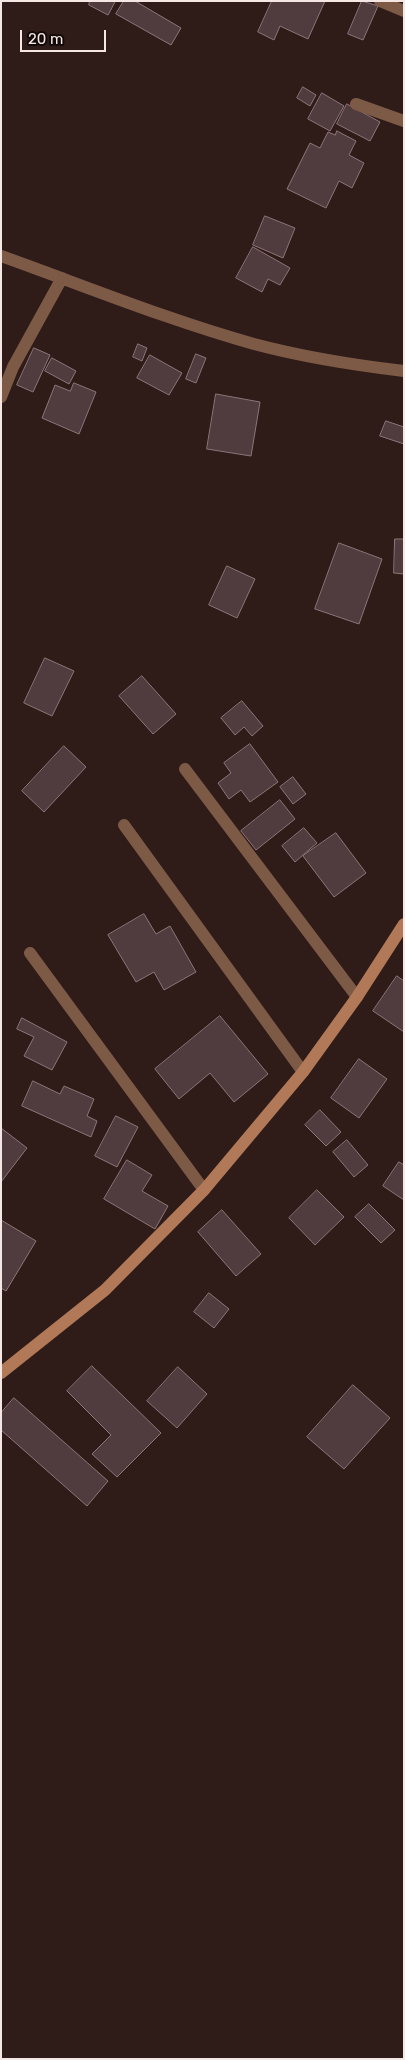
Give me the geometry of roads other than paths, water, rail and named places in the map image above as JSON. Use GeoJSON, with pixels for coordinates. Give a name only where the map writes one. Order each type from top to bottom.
{"type":"FeatureCollection","features":[{"type":"Feature","properties":{"kind":"street"},"geometry":{"type":"LineString","coordinates":[[380,1],[404,12]]}},
{"type":"Feature","properties":{"kind":"street"},"geometry":{"type":"LineString","coordinates":[[356,104],[404,121]]}},
{"type":"Feature","properties":{"kind":"street"},"geometry":{"type":"LineString","coordinates":[[1,256],[185,322],[254,344],[338,363],[404,371]]}},
{"type":"Feature","properties":{"kind":"street"},"geometry":{"type":"LineString","coordinates":[[1,397],[13,367],[62,278]]}},
{"type":"Feature","properties":{"kind":"street"},"geometry":{"type":"LineString","coordinates":[[185,769],[357,997]]}},
{"type":"Feature","properties":{"kind":"street"},"geometry":{"type":"LineString","coordinates":[[124,825],[303,1072]]}},
{"type":"Feature","properties":{"kind":"street"},"geometry":{"type":"LineString","coordinates":[[1,1373],[105,1290],[204,1190],[303,1072],[357,997],[404,924]]}},
{"type":"Feature","properties":{"kind":"street"},"geometry":{"type":"LineString","coordinates":[[30,952],[204,1190]]}}]}
